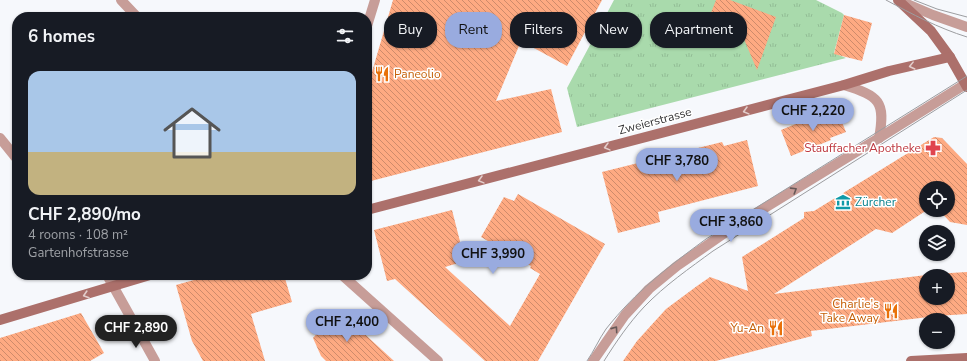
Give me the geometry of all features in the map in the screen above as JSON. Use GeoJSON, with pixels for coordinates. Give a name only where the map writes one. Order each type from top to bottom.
{"type":"FeatureCollection","features":[{"type":"Feature","properties":{"kind":"street"},"geometry":{"type":"LineString","coordinates":[[121,0],[132,12]]}},
{"type":"Feature","properties":{"kind":"street"},"geometry":{"type":"LineString","coordinates":[[371,12],[374,0]]}},
{"type":"Feature","properties":{"kind":"street"},"geometry":{"type":"LineString","coordinates":[[898,0],[933,16],[967,27]]}},
{"type":"Feature","properties":{"kind":"street"},"geometry":{"type":"LineString","coordinates":[[593,361],[625,315],[649,289],[677,266],[732,228],[966,85],[950,57],[931,31],[898,0]]}},
{"type":"Feature","properties":{"kind":"street","name":"Zweierstrasse"},"geometry":{"type":"LineString","coordinates":[[372,209],[844,85],[889,71],[950,57]]}},
{"type":"Feature","properties":{"kind":"street"},"geometry":{"type":"LineString","coordinates":[[844,85],[861,90],[873,96],[881,106],[882,125],[879,138]]}},
{"type":"Feature","properties":{"kind":"street"},"geometry":{"type":"LineString","coordinates":[[0,138],[12,153]]}},
{"type":"Feature","properties":{"kind":"street"},"geometry":{"type":"LineString","coordinates":[[110,280],[155,361]]}},
{"type":"Feature","properties":{"kind":"street"},"geometry":{"type":"LineString","coordinates":[[0,320],[134,280]]}},
{"type":"Feature","properties":{"kind":"street"},"geometry":{"type":"LineString","coordinates":[[348,280],[438,361]]}},
{"type":"Feature","properties":{"kind":"street"},"geometry":{"type":"LineString","coordinates":[[911,361],[967,358]]}},
{"type":"Feature","properties":{"kind":"green space"},"geometry":{"type":"Polygon","coordinates":[[[614,0],[816,0],[844,15],[834,53],[846,58],[577,127],[567,88],[588,48],[642,48],[642,12],[608,12],[614,0]]]}},
{"type":"Feature","properties":{"kind":"building"},"geometry":{"type":"Polygon","coordinates":[[[393,0],[602,0],[596,12],[585,12],[585,32],[577,47],[577,12],[510,12],[510,48],[518,48],[496,101],[551,89],[562,132],[372,181],[372,72],[384,31],[384,48],[437,48],[437,12],[389,12],[393,0]]]}},
{"type":"Feature","properties":{"kind":"building"},"geometry":{"type":"Polygon","coordinates":[[[716,0],[730,0],[776,17],[757,70],[747,46],[747,12],[711,12],[716,0]]]}},
{"type":"Feature","properties":{"kind":"building"},"geometry":{"type":"Polygon","coordinates":[[[844,15],[872,23],[862,61],[834,54],[844,15]]]}},
{"type":"Feature","properties":{"kind":"building"},"geometry":{"type":"Polygon","coordinates":[[[534,48],[577,48],[567,66],[534,48]]]}},
{"type":"Feature","properties":{"kind":"building"},"geometry":{"type":"Polygon","coordinates":[[[837,110],[846,132],[830,138],[831,140],[791,156],[781,130],[820,114],[821,116],[837,110]]]}},
{"type":"Feature","properties":{"kind":"building"},"geometry":{"type":"Polygon","coordinates":[[[934,137],[942,138],[967,164],[967,225],[950,222],[945,217],[955,217],[955,181],[919,181],[919,215],[892,233],[876,229],[774,294],[919,276],[919,305],[955,305],[955,273],[967,272],[967,314],[919,313],[919,318],[811,331],[812,336],[716,361],[623,361],[637,341],[666,309],[710,277],[748,291],[742,257],[804,218],[804,212],[814,211],[934,137]]]}},
{"type":"Feature","properties":{"kind":"building"},"geometry":{"type":"Polygon","coordinates":[[[747,140],[758,186],[658,212],[660,222],[618,233],[602,172],[722,142],[724,146],[747,140]]]}},
{"type":"Feature","properties":{"kind":"building"},"geometry":{"type":"Polygon","coordinates":[[[518,194],[605,244],[538,361],[485,361],[395,279],[387,281],[374,230],[452,210],[465,261],[445,267],[510,326],[540,274],[530,268],[531,266],[481,237],[504,197],[514,201],[518,194]]]}},
{"type":"Feature","properties":{"kind":"building"},"geometry":{"type":"Polygon","coordinates":[[[194,280],[285,280],[292,302],[251,314],[265,361],[203,361],[192,341],[176,285],[194,280]]]}},
{"type":"Feature","properties":{"kind":"building"},"geometry":{"type":"Polygon","coordinates":[[[81,313],[104,353],[90,361],[0,361],[0,338],[81,313]]]}},
{"type":"Feature","properties":{"kind":"building"},"geometry":{"type":"Polygon","coordinates":[[[345,316],[394,361],[326,361],[321,356],[313,338],[332,317],[345,316]]]}},
{"type":"Feature","properties":{"kind":"tram line"},"geometry":{"type":"LineString","coordinates":[[886,0],[935,25],[967,37]]}},
{"type":"Feature","properties":{"kind":"tram line"},"geometry":{"type":"LineString","coordinates":[[914,0],[937,9],[967,17]]}},
{"type":"Feature","properties":{"kind":"tram line"},"geometry":{"type":"LineString","coordinates":[[587,361],[606,329],[617,315],[653,280],[692,249],[967,76]]}},
{"type":"Feature","properties":{"kind":"tram line"},"geometry":{"type":"LineString","coordinates":[[604,361],[623,333],[644,307],[660,291],[687,270],[713,251],[967,90]]}},
{"type":"Feature","properties":{"kind":"place","name":"Paneolio"},"geometry":{"type":"Point","coordinates":[382,74]}},
{"type":"Feature","properties":{"kind":"place","name":"Stauffacher Apotheke"},"geometry":{"type":"Point","coordinates":[933,148]}},
{"type":"Feature","properties":{"kind":"place","name":"Zürcher"},"geometry":{"type":"Point","coordinates":[843,202]}},
{"type":"Feature","properties":{"kind":"place","name":"Charlie's Take Away"},"geometry":{"type":"Point","coordinates":[891,311]}},
{"type":"Feature","properties":{"kind":"place","name":"Yu-An"},"geometry":{"type":"Point","coordinates":[776,328]}}]}
